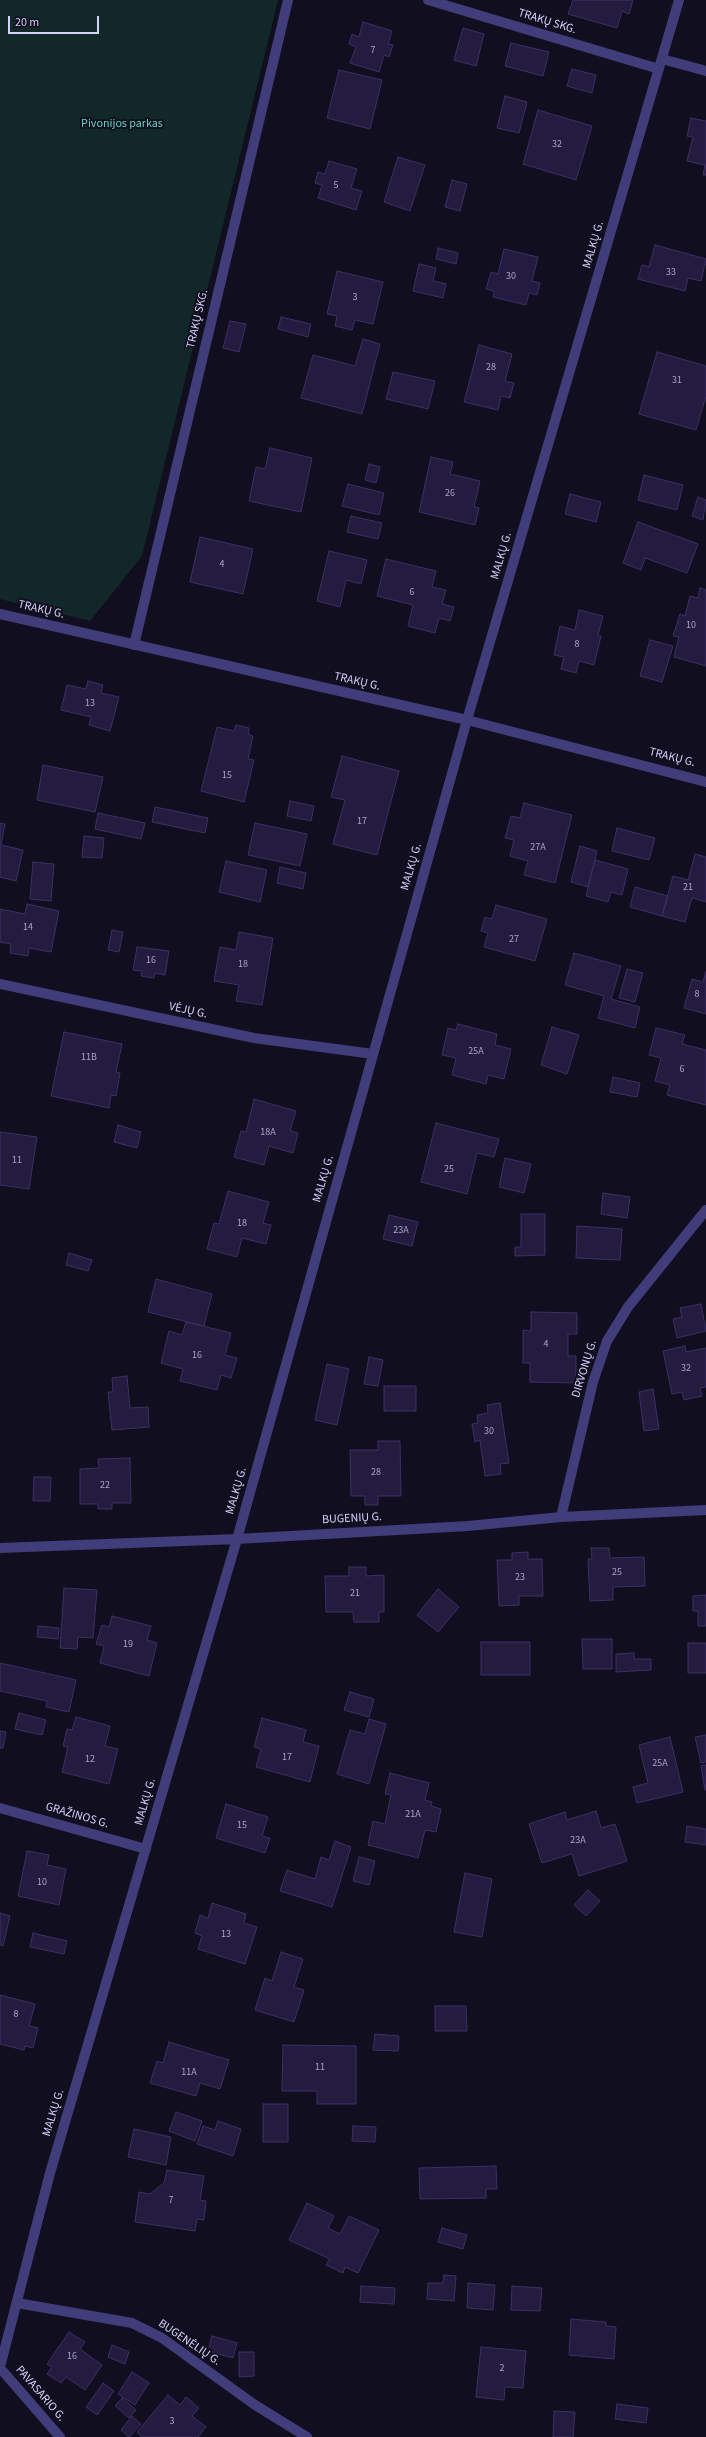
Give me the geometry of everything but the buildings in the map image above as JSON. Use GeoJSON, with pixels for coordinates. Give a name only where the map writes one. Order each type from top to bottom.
{"type":"FeatureCollection","features":[{"type":"Feature","properties":{"kind":"street","name":"TRAKŲ SKG."},"geometry":{"type":"LineString","coordinates":[[134,645],[288,0]]}},
{"type":"Feature","properties":{"kind":"street","name":"TRAKŲ SKG."},"geometry":{"type":"LineString","coordinates":[[428,0],[661,64],[706,71]]}},
{"type":"Feature","properties":{"kind":"street","name":"MALKŲ G."},"geometry":{"type":"LineString","coordinates":[[0,2368],[50,2173],[237,1539],[467,720],[679,0]]}},
{"type":"Feature","properties":{"kind":"street","name":"TRAKŲ G."},"geometry":{"type":"LineString","coordinates":[[0,614],[467,720],[706,782]]}},
{"type":"Feature","properties":{"kind":"street","name":"VĖJŲ G."},"geometry":{"type":"LineString","coordinates":[[0,984],[254,1038],[373,1054]]}},
{"type":"Feature","properties":{"kind":"street","name":"DIRVONŲ G."},"geometry":{"type":"LineString","coordinates":[[561,1517],[593,1382],[607,1341],[628,1307],[706,1210]]}},
{"type":"Feature","properties":{"kind":"street","name":"BUGENIŲ G."},"geometry":{"type":"LineString","coordinates":[[0,1548],[237,1539],[468,1526],[561,1517],[706,1510]]}},
{"type":"Feature","properties":{"kind":"street","name":"GRAŽINOS G."},"geometry":{"type":"LineString","coordinates":[[0,1808],[146,1849]]}},
{"type":"Feature","properties":{"kind":"street","name":"BUGENĖLIŲ G."},"geometry":{"type":"LineString","coordinates":[[17,2303],[132,2323],[162,2338],[255,2405],[307,2437]]}},
{"type":"Feature","properties":{"kind":"street","name":"PAVASARIO G."},"geometry":{"type":"LineString","coordinates":[[0,2368],[60,2437]]}},
{"type":"Feature","properties":{"kind":"green space","name":"Pivonijos parkas"},"geometry":{"type":"Polygon","coordinates":[[[0,0],[278,0],[142,556],[90,621],[0,599],[0,0]]]}}]}
